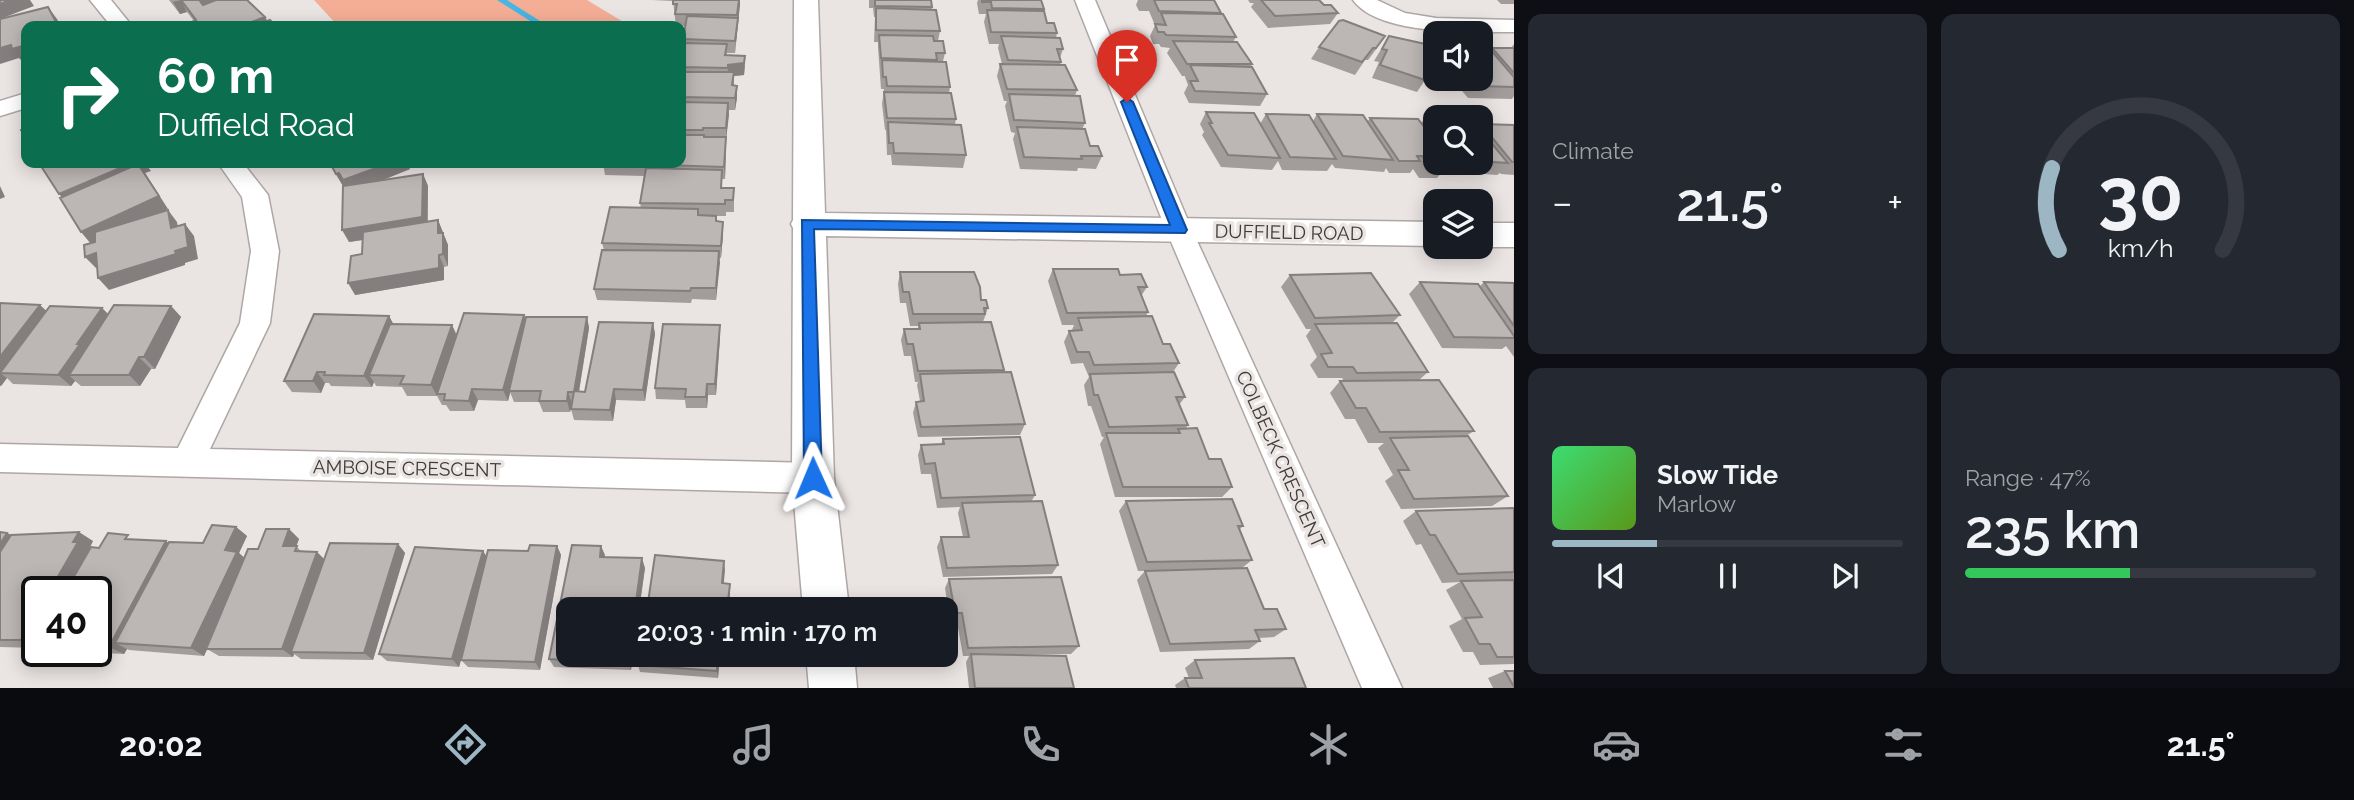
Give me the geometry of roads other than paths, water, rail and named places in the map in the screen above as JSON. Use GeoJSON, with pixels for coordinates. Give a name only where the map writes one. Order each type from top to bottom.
{"type":"FeatureCollection","features":[{"type":"Feature","properties":{"kind":"street"},"geometry":{"type":"LineString","coordinates":[[100,0],[118,21]]}},
{"type":"Feature","properties":{"kind":"street"},"geometry":{"type":"LineString","coordinates":[[806,0],[807,223],[813,478],[825,597]]}},
{"type":"Feature","properties":{"kind":"street","name":"COLBECK CRESCENT"},"geometry":{"type":"LineString","coordinates":[[1085,0],[1180,230],[1382,688]]}},
{"type":"Feature","properties":{"kind":"street"},"geometry":{"type":"LineString","coordinates":[[1363,0],[1388,16],[1433,25],[1514,26]]}},
{"type":"Feature","properties":{"kind":"street"},"geometry":{"type":"LineString","coordinates":[[0,109],[21,102]]}},
{"type":"Feature","properties":{"kind":"street"},"geometry":{"type":"LineString","coordinates":[[187,463],[255,323],[265,251],[255,195],[234,168]]}},
{"type":"Feature","properties":{"kind":"street","name":"DUFFIELD ROAD"},"geometry":{"type":"LineString","coordinates":[[807,223],[1423,234]]}},
{"type":"Feature","properties":{"kind":"street"},"geometry":{"type":"LineString","coordinates":[[1493,235],[1514,235]]}},
{"type":"Feature","properties":{"kind":"street","name":"AMBOISE CRESCENT"},"geometry":{"type":"LineString","coordinates":[[0,458],[813,478]]}},
{"type":"Feature","properties":{"kind":"street"},"geometry":{"type":"LineString","coordinates":[[831,667],[833,688]]}},
{"type":"Feature","properties":{"kind":"waterway"},"geometry":{"type":"LineString","coordinates":[[501,0],[536,21]]}}]}
